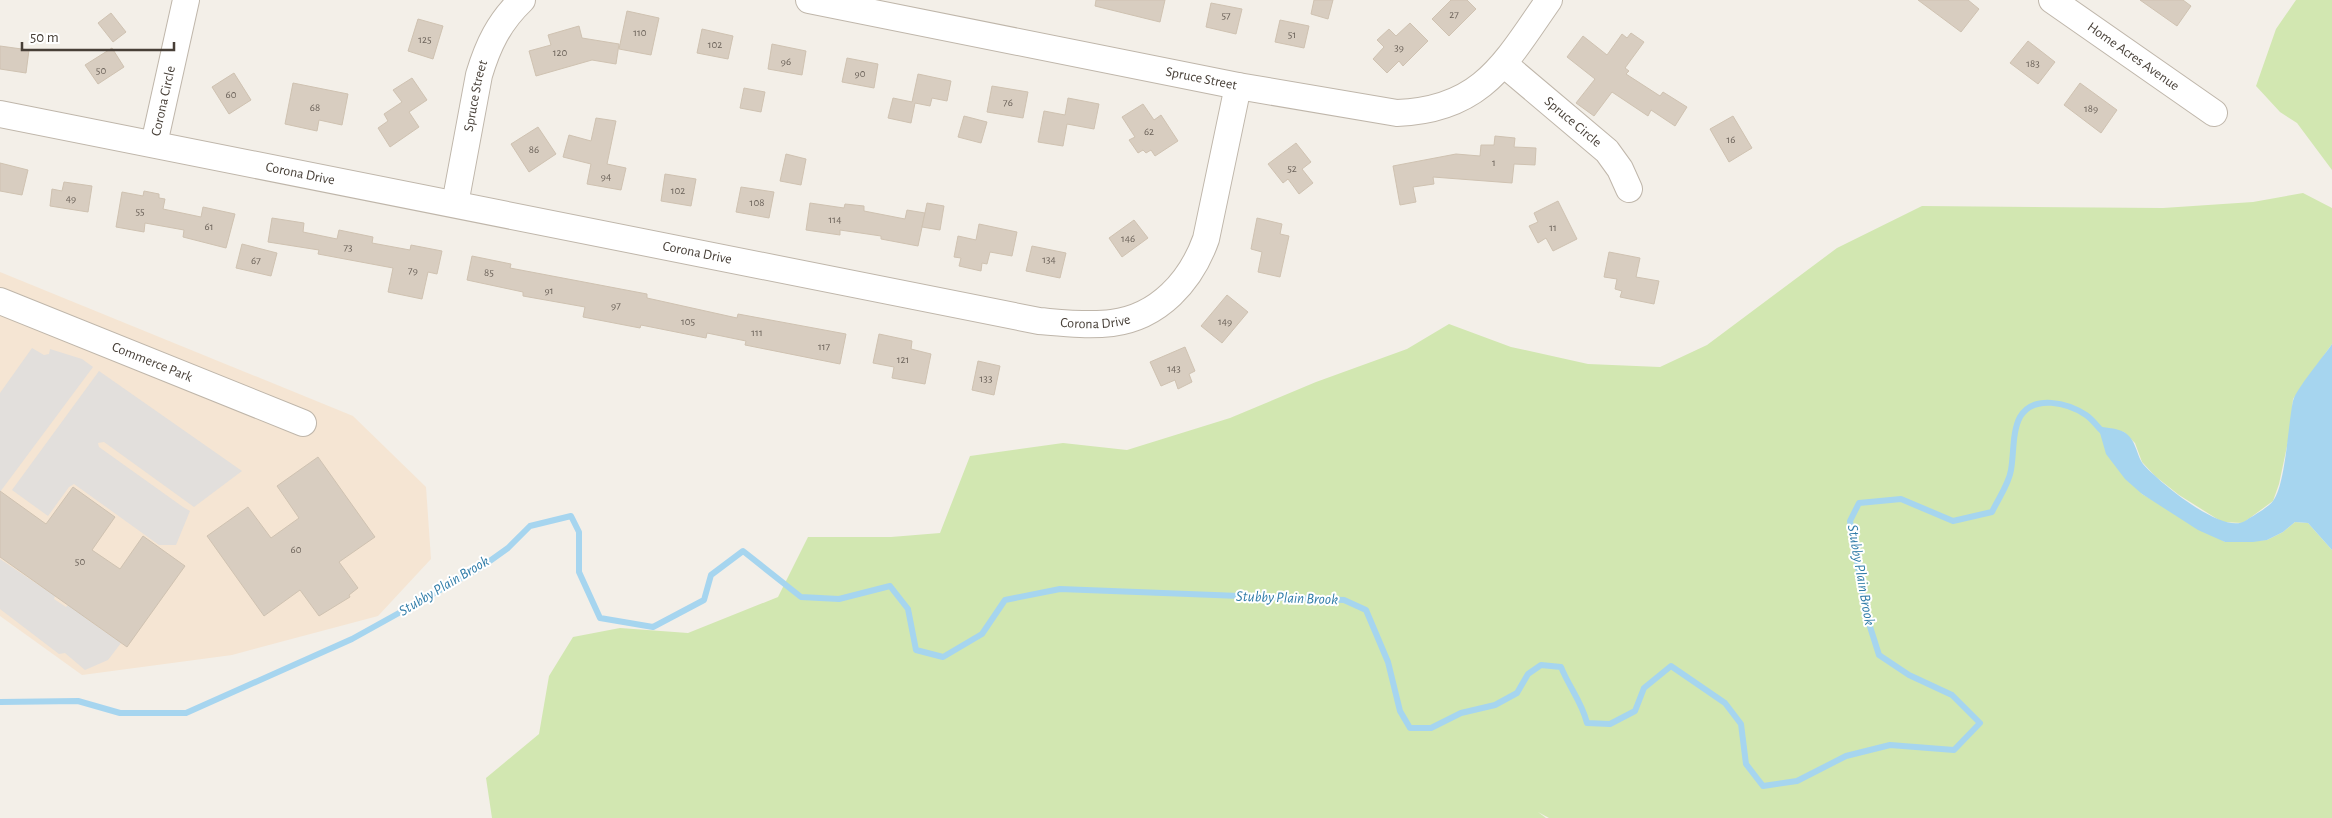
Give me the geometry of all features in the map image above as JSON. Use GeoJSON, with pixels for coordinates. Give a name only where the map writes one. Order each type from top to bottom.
{"type":"FeatureCollection","features":[{"type":"Feature","properties":{"kind":"street","name":"Corona Circle"},"geometry":{"type":"LineString","coordinates":[[154,144],[186,0]]}},
{"type":"Feature","properties":{"kind":"street","name":"Spruce Street"},"geometry":{"type":"LineString","coordinates":[[455,204],[479,75],[485,55],[502,22],[522,0]]}},
{"type":"Feature","properties":{"kind":"street","name":"Spruce Street"},"geometry":{"type":"LineString","coordinates":[[810,0],[1238,86],[1384,112],[1412,112],[1443,106],[1481,87],[1504,64],[1549,0]]}},
{"type":"Feature","properties":{"kind":"street","name":"Home Acres Avenue"},"geometry":{"type":"LineString","coordinates":[[2052,0],[2214,113]]}},
{"type":"Feature","properties":{"kind":"street","name":"Spruce Circle"},"geometry":{"type":"LineString","coordinates":[[1504,64],[1607,151],[1620,169],[1629,189]]}},
{"type":"Feature","properties":{"kind":"street","name":"Corona Drive"},"geometry":{"type":"LineString","coordinates":[[0,114],[1039,321],[1112,323],[1152,308],[1175,292],[1188,277],[1200,257],[1206,239],[1238,86]]}},
{"type":"Feature","properties":{"kind":"street","name":"Commerce Park"},"geometry":{"type":"LineString","coordinates":[[0,300],[303,423]]}},
{"type":"Feature","properties":{"kind":"shaded area"},"geometry":{"type":"Polygon","coordinates":[[[0,272],[353,416],[426,487],[431,559],[378,616],[232,655],[82,675],[0,616],[0,272]]]}},
{"type":"Feature","properties":{"kind":"shaded area"},"geometry":{"type":"Polygon","coordinates":[[[32,348],[44,355],[49,354],[50,349],[82,359],[93,367],[0,492],[0,393],[32,348]]]}},
{"type":"Feature","properties":{"kind":"shaded area"},"geometry":{"type":"Polygon","coordinates":[[[99,371],[242,471],[194,507],[104,442],[98,443],[99,447],[190,511],[176,545],[159,545],[74,484],[69,487],[48,516],[12,490],[99,371]]]}},
{"type":"Feature","properties":{"kind":"shaded area"},"geometry":{"type":"Polygon","coordinates":[[[0,559],[55,596],[54,599],[66,607],[70,603],[86,615],[84,617],[121,643],[108,660],[85,670],[65,653],[59,654],[0,609],[0,559]]]}},
{"type":"Feature","properties":{"kind":"green space"},"geometry":{"type":"Polygon","coordinates":[[[2296,0],[2332,0],[2332,170],[2297,123],[2280,112],[2256,86],[2276,29],[2296,0]]]}},
{"type":"Feature","properties":{"kind":"green space"},"geometry":{"type":"Polygon","coordinates":[[[2303,193],[2332,208],[2332,344],[2293,399],[2290,432],[2279,484],[2273,501],[2243,523],[2222,522],[2179,495],[2155,476],[2142,462],[2135,443],[2124,432],[2098,427],[2142,494],[2225,542],[2267,540],[2283,532],[2295,522],[2308,523],[2332,550],[2332,818],[1549,818],[1538,812],[1546,818],[492,818],[486,778],[539,734],[549,676],[573,637],[620,628],[688,633],[778,597],[808,537],[891,537],[940,533],[970,456],[1063,443],[1127,450],[1230,418],[1316,382],[1407,349],[1449,324],[1511,347],[1588,364],[1660,367],[1707,345],[1837,248],[1922,206],[2163,208],[2253,202],[2303,193]]]}},
{"type":"Feature","properties":{"kind":"water"},"geometry":{"type":"Polygon","coordinates":[[[2332,344],[2332,550],[2308,523],[2295,522],[2283,532],[2267,540],[2225,542],[2198,530],[2142,494],[2125,479],[2106,454],[2098,426],[2118,430],[2128,435],[2143,464],[2162,482],[2191,504],[2221,520],[2235,523],[2245,521],[2271,503],[2277,493],[2284,468],[2293,401],[2332,344]]]}},
{"type":"Feature","properties":{"kind":"building"},"geometry":{"type":"Polygon","coordinates":[[[1096,0],[1165,0],[1160,22],[1095,6],[1096,0]]]}},
{"type":"Feature","properties":{"kind":"building"},"geometry":{"type":"Polygon","coordinates":[[[1314,0],[1333,0],[1328,19],[1311,14],[1314,0]]]}},
{"type":"Feature","properties":{"kind":"building"},"geometry":{"type":"Polygon","coordinates":[[[1451,0],[1467,0],[1476,9],[1449,36],[1432,19],[1451,0]]]}},
{"type":"Feature","properties":{"kind":"building"},"geometry":{"type":"Polygon","coordinates":[[[1918,0],[1968,0],[1979,9],[1961,32],[1918,0]]]}},
{"type":"Feature","properties":{"kind":"building"},"geometry":{"type":"Polygon","coordinates":[[[2140,0],[2183,0],[2191,6],[2177,26],[2140,0]]]}},
{"type":"Feature","properties":{"kind":"building"},"geometry":{"type":"Polygon","coordinates":[[[1211,3],[1242,9],[1236,34],[1206,27],[1211,3]]]}},
{"type":"Feature","properties":{"kind":"building"},"geometry":{"type":"Polygon","coordinates":[[[627,11],[659,18],[651,55],[619,49],[627,11]]]}},
{"type":"Feature","properties":{"kind":"building"},"geometry":{"type":"Polygon","coordinates":[[[111,13],[126,32],[113,42],[98,23],[111,13]]]}},
{"type":"Feature","properties":{"kind":"building"},"geometry":{"type":"Polygon","coordinates":[[[418,19],[443,26],[433,59],[408,51],[418,19]]]}},
{"type":"Feature","properties":{"kind":"building"},"geometry":{"type":"Polygon","coordinates":[[[1280,20],[1309,26],[1304,48],[1275,42],[1280,20]]]}},
{"type":"Feature","properties":{"kind":"building"},"geometry":{"type":"Polygon","coordinates":[[[1410,23],[1428,41],[1403,66],[1399,61],[1387,73],[1373,59],[1384,47],[1377,40],[1389,29],[1396,36],[1410,23]]]}},
{"type":"Feature","properties":{"kind":"building"},"geometry":{"type":"Polygon","coordinates":[[[579,26],[582,38],[619,44],[616,64],[592,60],[536,76],[529,51],[551,45],[548,35],[579,26]]]}},
{"type":"Feature","properties":{"kind":"building"},"geometry":{"type":"Polygon","coordinates":[[[702,29],[733,36],[728,59],[697,53],[702,29]]]}},
{"type":"Feature","properties":{"kind":"building"},"geometry":{"type":"Polygon","coordinates":[[[1631,33],[1644,42],[1625,68],[1629,71],[1626,74],[1660,96],[1663,92],[1687,107],[1675,126],[1651,110],[1648,116],[1612,92],[1594,116],[1576,103],[1595,79],[1567,57],[1583,36],[1607,55],[1622,34],[1627,38],[1631,33]]]}},
{"type":"Feature","properties":{"kind":"building"},"geometry":{"type":"Polygon","coordinates":[[[2028,41],[2055,62],[2038,84],[2010,63],[2028,41]]]}},
{"type":"Feature","properties":{"kind":"building"},"geometry":{"type":"Polygon","coordinates":[[[772,44],[806,51],[802,75],[768,69],[772,44]]]}},
{"type":"Feature","properties":{"kind":"building"},"geometry":{"type":"Polygon","coordinates":[[[0,46],[29,50],[26,73],[0,69],[0,46]]]}},
{"type":"Feature","properties":{"kind":"building"},"geometry":{"type":"Polygon","coordinates":[[[112,48],[124,67],[98,84],[85,65],[112,48]]]}},
{"type":"Feature","properties":{"kind":"building"},"geometry":{"type":"Polygon","coordinates":[[[847,58],[878,64],[874,88],[842,82],[847,58]]]}},
{"type":"Feature","properties":{"kind":"building"},"geometry":{"type":"Polygon","coordinates":[[[234,73],[251,100],[229,114],[212,87],[234,73]]]}},
{"type":"Feature","properties":{"kind":"building"},"geometry":{"type":"Polygon","coordinates":[[[918,74],[951,81],[947,101],[932,98],[930,106],[915,103],[911,123],[888,118],[893,98],[912,102],[918,74]]]}},
{"type":"Feature","properties":{"kind":"building"},"geometry":{"type":"Polygon","coordinates":[[[412,78],[427,100],[409,112],[419,127],[390,147],[378,128],[388,121],[384,114],[402,102],[393,90],[412,78]]]}},
{"type":"Feature","properties":{"kind":"building"},"geometry":{"type":"Polygon","coordinates":[[[293,83],[348,94],[342,125],[319,120],[317,131],[285,124],[293,83]]]}},
{"type":"Feature","properties":{"kind":"building"},"geometry":{"type":"Polygon","coordinates":[[[2080,83],[2117,110],[2101,133],[2064,105],[2080,83]]]}},
{"type":"Feature","properties":{"kind":"building"},"geometry":{"type":"Polygon","coordinates":[[[992,86],[1028,92],[1023,118],[987,112],[992,86]]]}},
{"type":"Feature","properties":{"kind":"building"},"geometry":{"type":"Polygon","coordinates":[[[744,88],[765,92],[761,112],[740,108],[744,88]]]}},
{"type":"Feature","properties":{"kind":"building"},"geometry":{"type":"Polygon","coordinates":[[[1068,98],[1099,104],[1094,129],[1067,124],[1063,146],[1038,142],[1044,111],[1065,115],[1068,98]]]}},
{"type":"Feature","properties":{"kind":"building"},"geometry":{"type":"Polygon","coordinates":[[[1143,104],[1154,120],[1161,115],[1178,141],[1155,156],[1151,150],[1146,153],[1143,150],[1138,153],[1129,140],[1135,137],[1122,117],[1143,104]]]}},
{"type":"Feature","properties":{"kind":"building"},"geometry":{"type":"Polygon","coordinates":[[[964,116],[987,122],[981,143],[958,137],[964,116]]]}},
{"type":"Feature","properties":{"kind":"building"},"geometry":{"type":"Polygon","coordinates":[[[1733,116],[1752,148],[1729,162],[1710,129],[1733,116]]]}},
{"type":"Feature","properties":{"kind":"building"},"geometry":{"type":"Polygon","coordinates":[[[596,118],[616,121],[607,164],[626,168],[621,190],[587,184],[591,164],[563,157],[569,135],[591,141],[596,118]]]}},
{"type":"Feature","properties":{"kind":"building"},"geometry":{"type":"Polygon","coordinates":[[[538,127],[556,154],[529,172],[511,144],[538,127]]]}},
{"type":"Feature","properties":{"kind":"building"},"geometry":{"type":"Polygon","coordinates":[[[1495,136],[1515,138],[1514,147],[1536,148],[1535,165],[1514,164],[1512,183],[1433,177],[1434,184],[1413,187],[1416,202],[1400,205],[1393,166],[1456,154],[1480,156],[1481,145],[1494,145],[1495,136]]]}},
{"type":"Feature","properties":{"kind":"building"},"geometry":{"type":"Polygon","coordinates":[[[1296,143],[1311,162],[1302,169],[1313,183],[1299,194],[1288,179],[1283,183],[1268,164],[1296,143]]]}},
{"type":"Feature","properties":{"kind":"building"},"geometry":{"type":"Polygon","coordinates":[[[786,154],[806,159],[801,185],[780,181],[786,154]]]}},
{"type":"Feature","properties":{"kind":"building"},"geometry":{"type":"Polygon","coordinates":[[[0,163],[28,170],[22,195],[0,191],[0,163]]]}},
{"type":"Feature","properties":{"kind":"building"},"geometry":{"type":"Polygon","coordinates":[[[665,174],[696,179],[691,206],[661,201],[665,174]]]}},
{"type":"Feature","properties":{"kind":"building"},"geometry":{"type":"Polygon","coordinates":[[[64,182],[92,186],[88,212],[50,206],[52,189],[62,191],[64,182]]]}},
{"type":"Feature","properties":{"kind":"building"},"geometry":{"type":"Polygon","coordinates":[[[741,187],[774,192],[769,218],[736,212],[741,187]]]}},
{"type":"Feature","properties":{"kind":"building"},"geometry":{"type":"Polygon","coordinates":[[[144,191],[159,194],[159,198],[165,199],[163,209],[201,217],[203,207],[235,214],[226,248],[183,237],[184,230],[145,223],[144,232],[116,227],[122,192],[143,196],[144,191]]]}},
{"type":"Feature","properties":{"kind":"building"},"geometry":{"type":"Polygon","coordinates":[[[1558,201],[1577,239],[1553,251],[1546,238],[1538,243],[1529,226],[1538,222],[1534,213],[1558,201]]]}},
{"type":"Feature","properties":{"kind":"building"},"geometry":{"type":"Polygon","coordinates":[[[810,203],[844,208],[845,204],[864,206],[864,211],[905,219],[907,210],[925,213],[918,246],[881,239],[881,236],[840,230],[840,235],[806,230],[810,203]]]}},
{"type":"Feature","properties":{"kind":"building"},"geometry":{"type":"Polygon","coordinates":[[[927,203],[944,206],[940,230],[922,227],[927,203]]]}},
{"type":"Feature","properties":{"kind":"building"},"geometry":{"type":"Polygon","coordinates":[[[272,218],[304,223],[303,232],[337,239],[339,230],[373,237],[372,243],[410,250],[411,245],[442,251],[437,274],[428,272],[422,299],[388,292],[393,268],[318,254],[319,250],[268,242],[272,218]]]}},
{"type":"Feature","properties":{"kind":"building"},"geometry":{"type":"Polygon","coordinates":[[[1257,218],[1282,224],[1280,234],[1289,236],[1280,277],[1258,272],[1262,252],[1251,249],[1257,218]]]}},
{"type":"Feature","properties":{"kind":"building"},"geometry":{"type":"Polygon","coordinates":[[[1134,220],[1148,238],[1122,257],[1109,238],[1134,220]]]}},
{"type":"Feature","properties":{"kind":"building"},"geometry":{"type":"Polygon","coordinates":[[[979,224],[1017,232],[1012,256],[990,252],[987,264],[982,263],[981,271],[959,266],[961,258],[954,257],[958,236],[976,240],[979,224]]]}},
{"type":"Feature","properties":{"kind":"building"},"geometry":{"type":"Polygon","coordinates":[[[242,244],[277,253],[271,276],[236,268],[242,244]]]}},
{"type":"Feature","properties":{"kind":"building"},"geometry":{"type":"Polygon","coordinates":[[[1032,246],[1066,253],[1060,278],[1026,271],[1032,246]]]}},
{"type":"Feature","properties":{"kind":"building"},"geometry":{"type":"Polygon","coordinates":[[[1609,252],[1640,258],[1636,277],[1659,281],[1654,304],[1620,297],[1622,291],[1615,289],[1617,279],[1604,277],[1609,252]]]}},
{"type":"Feature","properties":{"kind":"building"},"geometry":{"type":"Polygon","coordinates":[[[472,256],[511,264],[510,268],[647,294],[647,298],[737,318],[738,314],[846,334],[840,364],[745,345],[746,341],[707,333],[706,338],[641,325],[640,328],[583,317],[585,307],[523,296],[523,292],[467,280],[472,256]]]}},
{"type":"Feature","properties":{"kind":"building"},"geometry":{"type":"Polygon","coordinates":[[[1227,295],[1248,312],[1222,343],[1201,326],[1227,295]]]}},
{"type":"Feature","properties":{"kind":"building"},"geometry":{"type":"Polygon","coordinates":[[[879,334],[912,341],[911,349],[931,354],[925,384],[892,378],[894,367],[873,363],[879,334]]]}},
{"type":"Feature","properties":{"kind":"building"},"geometry":{"type":"Polygon","coordinates":[[[1185,347],[1195,371],[1189,374],[1192,382],[1178,389],[1175,380],[1161,386],[1150,362],[1185,347]]]}},
{"type":"Feature","properties":{"kind":"building"},"geometry":{"type":"Polygon","coordinates":[[[978,361],[1000,366],[994,395],[972,390],[978,361]]]}},
{"type":"Feature","properties":{"kind":"building"},"geometry":{"type":"Polygon","coordinates":[[[318,457],[375,537],[339,562],[358,588],[349,595],[350,597],[319,616],[300,590],[264,616],[207,536],[248,507],[271,538],[299,518],[277,486],[318,457]]]}},
{"type":"Feature","properties":{"kind":"building"},"geometry":{"type":"Polygon","coordinates":[[[73,487],[115,517],[92,550],[120,569],[143,536],[185,566],[127,647],[0,557],[0,491],[46,524],[73,487]]]}},
{"type":"Feature","properties":{"kind":"waterway","name":"Stubby Plain Brook"},"geometry":{"type":"LineString","coordinates":[[0,702],[78,701],[120,713],[186,713],[352,639],[480,568],[508,548],[530,526],[571,516],[579,532],[579,572],[600,618],[653,627],[704,600],[711,575],[743,551],[801,597],[839,599],[890,586],[908,609],[916,650],[943,657],[982,634],[1005,600],[1060,589],[1344,600],[1366,610],[1388,662],[1400,711],[1410,728],[1431,728],[1461,713],[1495,705],[1517,693],[1528,674],[1541,665],[1561,667],[1582,708],[1587,723],[1610,724],[1635,711],[1644,688],[1671,666],[1725,703],[1741,724],[1746,764],[1763,786],[1797,781],[1846,756],[1890,745],[1954,750],[1980,723],[1952,695],[1909,675],[1879,655],[1866,614],[1850,521],[1859,503],[1901,499],[1953,521],[1992,512],[2010,475],[2017,423],[2026,410],[2042,403],[2061,404],[2086,415],[2102,431]]}}]}
